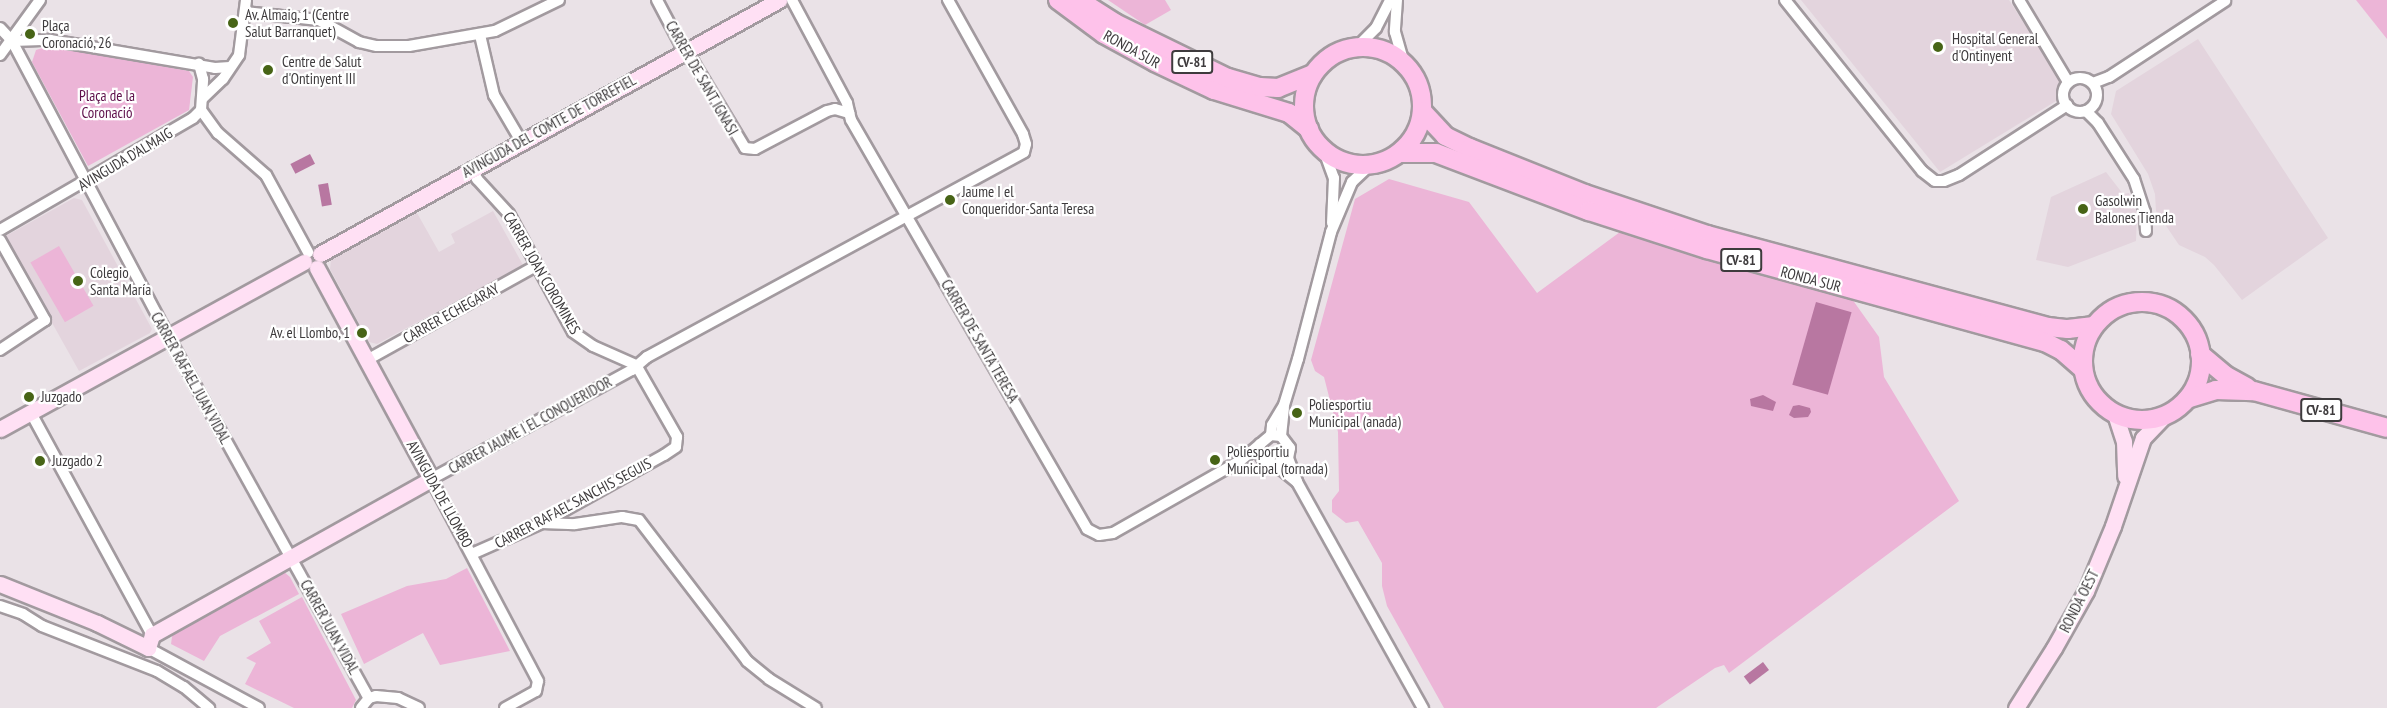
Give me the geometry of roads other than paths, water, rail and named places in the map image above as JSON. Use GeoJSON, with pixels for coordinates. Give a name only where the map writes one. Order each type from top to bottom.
{"type":"FeatureCollection","features":[{"type":"Feature","properties":{"kind":"main road"},"geometry":{"type":"LineString","coordinates":[[1050,0],[1104,34]]}},
{"type":"Feature","properties":{"kind":"main road","name":"RONDA SUR"},"geometry":{"type":"LineString","coordinates":[[1058,0],[1104,34],[1196,82],[1289,113],[1309,129]]}},
{"type":"Feature","properties":{"kind":"main road","name":"RONDA SUR"},"geometry":{"type":"LineString","coordinates":[[1080,0],[1115,23],[1235,81],[1260,87],[1278,88],[1313,74]]}},
{"type":"Feature","properties":{"kind":"main road"},"geometry":{"type":"LineString","coordinates":[[1357,47],[1374,48],[1390,53],[1404,63],[1419,85],[1422,111],[1419,127],[1411,141],[1400,153]]}},
{"type":"Feature","properties":{"kind":"main road","name":"CV-81"},"geometry":{"type":"LineString","coordinates":[[1324,151],[1309,129],[1304,111],[1306,92],[1313,74],[1332,56],[1357,47]]}},
{"type":"Feature","properties":{"kind":"main road","name":"RONDA SUR"},"geometry":{"type":"LineString","coordinates":[[1422,111],[1445,136],[1470,148],[1585,194],[1707,235],[2048,327],[2068,329],[2092,326]]}},
{"type":"Feature","properties":{"kind":"main road"},"geometry":{"type":"LineString","coordinates":[[1324,151],[1346,163],[1371,165]]}},
{"type":"Feature","properties":{"kind":"main road","name":"RONDA SUR"},"geometry":{"type":"LineString","coordinates":[[1400,153],[1436,153],[1589,211],[1696,246],[2045,342],[2061,350],[2082,368]]}},
{"type":"Feature","properties":{"kind":"main road","name":"CV-81"},"geometry":{"type":"LineString","coordinates":[[1371,165],[1386,161],[1400,153]]}},
{"type":"Feature","properties":{"kind":"main road","name":"CV-81"},"geometry":{"type":"LineString","coordinates":[[2092,326],[2119,306],[2138,302],[2157,304],[2182,317],[2197,339],[2200,354],[2200,372],[2187,399]]}},
{"type":"Feature","properties":{"kind":"main road"},"geometry":{"type":"LineString","coordinates":[[2082,368],[2084,345],[2092,326]]}},
{"type":"Feature","properties":{"kind":"main road","name":"CV-81"},"geometry":{"type":"LineString","coordinates":[[2200,354],[2225,375],[2254,391],[2387,429]]}},
{"type":"Feature","properties":{"kind":"main road","name":"CV-81"},"geometry":{"type":"LineString","coordinates":[[2082,368],[2089,387],[2100,403],[2115,414]]}},
{"type":"Feature","properties":{"kind":"main road","name":"CV-81"},"geometry":{"type":"LineString","coordinates":[[2163,417],[2187,399],[2216,390],[2254,391]]}},
{"type":"Feature","properties":{"kind":"main road"},"geometry":{"type":"LineString","coordinates":[[2115,414],[2131,419],[2147,420],[2163,417]]}},
{"type":"Feature","properties":{"kind":"street"},"geometry":{"type":"LineString","coordinates":[[0,56],[40,0]]}},
{"type":"Feature","properties":{"kind":"street"},"geometry":{"type":"LineString","coordinates":[[246,6],[319,20],[345,36],[377,46],[427,45],[480,35],[509,26],[559,0]]}},
{"type":"Feature","properties":{"kind":"street","name":"CARRER DE SANT IGNASI"},"geometry":{"type":"LineString","coordinates":[[657,0],[684,51],[694,63],[741,146],[749,150],[755,149],[827,111],[835,109],[849,113]]}},
{"type":"Feature","properties":{"kind":"street","name":"AVINGUDA DEL COMTE DE TORREFIEL"},"geometry":{"type":"LineString","coordinates":[[0,429],[778,0]]}},
{"type":"Feature","properties":{"kind":"street","name":"CARRER DE SANTA TERESA"},"geometry":{"type":"LineString","coordinates":[[792,0],[847,103],[849,113],[1083,524],[1092,533],[1105,536],[1113,533],[1240,461],[1260,444]]}},
{"type":"Feature","properties":{"kind":"street","name":"CARRER JAUME I EL CONQUERIDOR"},"geometry":{"type":"LineString","coordinates":[[150,641],[291,557],[647,357],[1016,159],[1024,152],[1026,144],[948,0]]}},
{"type":"Feature","properties":{"kind":"street"},"geometry":{"type":"LineString","coordinates":[[1357,47],[1376,28],[1390,0]]}},
{"type":"Feature","properties":{"kind":"street"},"geometry":{"type":"LineString","coordinates":[[1397,0],[1395,32],[1404,63]]}},
{"type":"Feature","properties":{"kind":"street"},"geometry":{"type":"LineString","coordinates":[[1785,0],[1922,171],[1935,181],[1944,181],[1959,175],[2067,105]]}},
{"type":"Feature","properties":{"kind":"street"},"geometry":{"type":"LineString","coordinates":[[2019,0],[2068,78]]}},
{"type":"Feature","properties":{"kind":"street"},"geometry":{"type":"LineString","coordinates":[[2095,86],[2225,1]]}},
{"type":"Feature","properties":{"kind":"street","name":"AVINGUDA D'ALMAIG"},"geometry":{"type":"LineString","coordinates":[[0,230],[86,183],[95,175],[189,121],[239,55],[246,6]]}},
{"type":"Feature","properties":{"kind":"street","name":"CARRER RAFAEL JUAN VIDAL"},"geometry":{"type":"LineString","coordinates":[[0,28],[12,41],[168,336],[291,557]]}},
{"type":"Feature","properties":{"kind":"street"},"geometry":{"type":"LineString","coordinates":[[480,35],[494,95],[521,141]]}},
{"type":"Feature","properties":{"kind":"street"},"geometry":{"type":"LineString","coordinates":[[27,70],[24,54],[32,39]]}},
{"type":"Feature","properties":{"kind":"street"},"geometry":{"type":"LineString","coordinates":[[12,41],[50,40],[230,67]]}},
{"type":"Feature","properties":{"kind":"street"},"geometry":{"type":"LineString","coordinates":[[199,64],[203,79],[201,104],[218,133],[266,175],[312,259]]}},
{"type":"Feature","properties":{"kind":"street"},"geometry":{"type":"LineString","coordinates":[[2068,78],[2084,78],[2095,86],[2097,99],[2089,109],[2074,111],[2067,105],[2063,92],[2068,78]]}},
{"type":"Feature","properties":{"kind":"street"},"geometry":{"type":"LineString","coordinates":[[2089,109],[2134,178],[2145,212],[2146,231]]}},
{"type":"Feature","properties":{"kind":"street"},"geometry":{"type":"LineString","coordinates":[[1324,151],[1334,178],[1331,232]]}},
{"type":"Feature","properties":{"kind":"street"},"geometry":{"type":"LineString","coordinates":[[1371,165],[1352,182],[1331,232],[1284,405],[1272,425],[1276,436],[1289,443],[1288,459],[1297,482],[1423,708]]}},
{"type":"Feature","properties":{"kind":"street","name":"CARRER JOAN COROMINES"},"geometry":{"type":"LineString","coordinates":[[471,168],[477,180],[508,214],[578,336],[636,365]]}},
{"type":"Feature","properties":{"kind":"street"},"geometry":{"type":"LineString","coordinates":[[0,240],[45,320],[0,350]]}},
{"type":"Feature","properties":{"kind":"street","name":"AVINGUDA DE LLOMBO"},"geometry":{"type":"LineString","coordinates":[[312,259],[538,681],[536,691],[505,708]]}},
{"type":"Feature","properties":{"kind":"street","name":"CARRER ECHEGARAY"},"geometry":{"type":"LineString","coordinates":[[367,360],[536,266]]}},
{"type":"Feature","properties":{"kind":"street","name":"CARRER RAFAEL SANCHIS SEGUIS"},"geometry":{"type":"LineString","coordinates":[[472,554],[542,523],[673,450],[677,442],[674,427],[636,365]]}},
{"type":"Feature","properties":{"kind":"street"},"geometry":{"type":"LineString","coordinates":[[31,412],[150,641]]}},
{"type":"Feature","properties":{"kind":"street","name":"RONDA OEST"},"geometry":{"type":"LineString","coordinates":[[2115,414],[2124,441],[2125,485]]}},
{"type":"Feature","properties":{"kind":"street","name":"RONDA OEST"},"geometry":{"type":"LineString","coordinates":[[2016,708],[2050,656],[2085,591],[2113,526],[2125,485],[2143,438],[2163,417]]}},
{"type":"Feature","properties":{"kind":"street"},"geometry":{"type":"LineString","coordinates":[[1276,436],[1260,444],[1259,453],[1264,461],[1276,465],[1297,482]]}},
{"type":"Feature","properties":{"kind":"street"},"geometry":{"type":"LineString","coordinates":[[1276,465],[1288,459]]}},
{"type":"Feature","properties":{"kind":"street","name":"CARRER DE SANTA TERESA"},"geometry":{"type":"LineString","coordinates":[[1240,461],[1264,461]]}},
{"type":"Feature","properties":{"kind":"street"},"geometry":{"type":"LineString","coordinates":[[542,523],[575,524],[622,517],[639,520],[747,661],[769,679],[816,708]]}},
{"type":"Feature","properties":{"kind":"street","name":"CARRER JUAN VIDAL"},"geometry":{"type":"LineString","coordinates":[[291,557],[369,698]]}},
{"type":"Feature","properties":{"kind":"street"},"geometry":{"type":"LineString","coordinates":[[0,584],[97,623],[150,641],[259,708]]}},
{"type":"Feature","properties":{"kind":"street"},"geometry":{"type":"LineString","coordinates":[[0,606],[23,614],[42,626],[157,671],[184,687],[209,708]]}},
{"type":"Feature","properties":{"kind":"street"},"geometry":{"type":"LineString","coordinates":[[361,708],[369,698],[398,698],[419,708]]}},
{"type":"Feature","properties":{"kind":"place","name":"Av. Almaig, 1 (Centre Salut Barranquet)"},"geometry":{"type":"Point","coordinates":[233,23]}},
{"type":"Feature","properties":{"kind":"place","name":"Plaça Coronació, 26"},"geometry":{"type":"Point","coordinates":[30,34]}},
{"type":"Feature","properties":{"kind":"place","name":"Hospital General d'Ontinyent"},"geometry":{"type":"Point","coordinates":[1938,47]}},
{"type":"Feature","properties":{"kind":"place","name":"Centre de Salut d'Ontinyent III"},"geometry":{"type":"Point","coordinates":[268,70]}},
{"type":"Feature","properties":{"kind":"place","name":"Jaume I el Conqueridor-Santa Teresa"},"geometry":{"type":"Point","coordinates":[950,200]}},
{"type":"Feature","properties":{"kind":"place","name":"Gasolwin Balones Tienda"},"geometry":{"type":"Point","coordinates":[2083,209]}},
{"type":"Feature","properties":{"kind":"place","name":"Colegio Santa María"},"geometry":{"type":"Point","coordinates":[78,281]}},
{"type":"Feature","properties":{"kind":"place","name":"Av. el Llombo, 1"},"geometry":{"type":"Point","coordinates":[362,333]}},
{"type":"Feature","properties":{"kind":"place","name":"Juzgado"},"geometry":{"type":"Point","coordinates":[29,397]}},
{"type":"Feature","properties":{"kind":"place","name":"Poliesportiu Municipal (anada)"},"geometry":{"type":"Point","coordinates":[1297,413]}},
{"type":"Feature","properties":{"kind":"place","name":"Poliesportiu Municipal (tornada)"},"geometry":{"type":"Point","coordinates":[1215,460]}},
{"type":"Feature","properties":{"kind":"place","name":"Juzgado 2"},"geometry":{"type":"Point","coordinates":[40,461]}},
{"type":"Feature","properties":{"kind":"park label","name":"Plaça de la Coronació"},"geometry":{"type":"Point","coordinates":[107,104]}}]}
